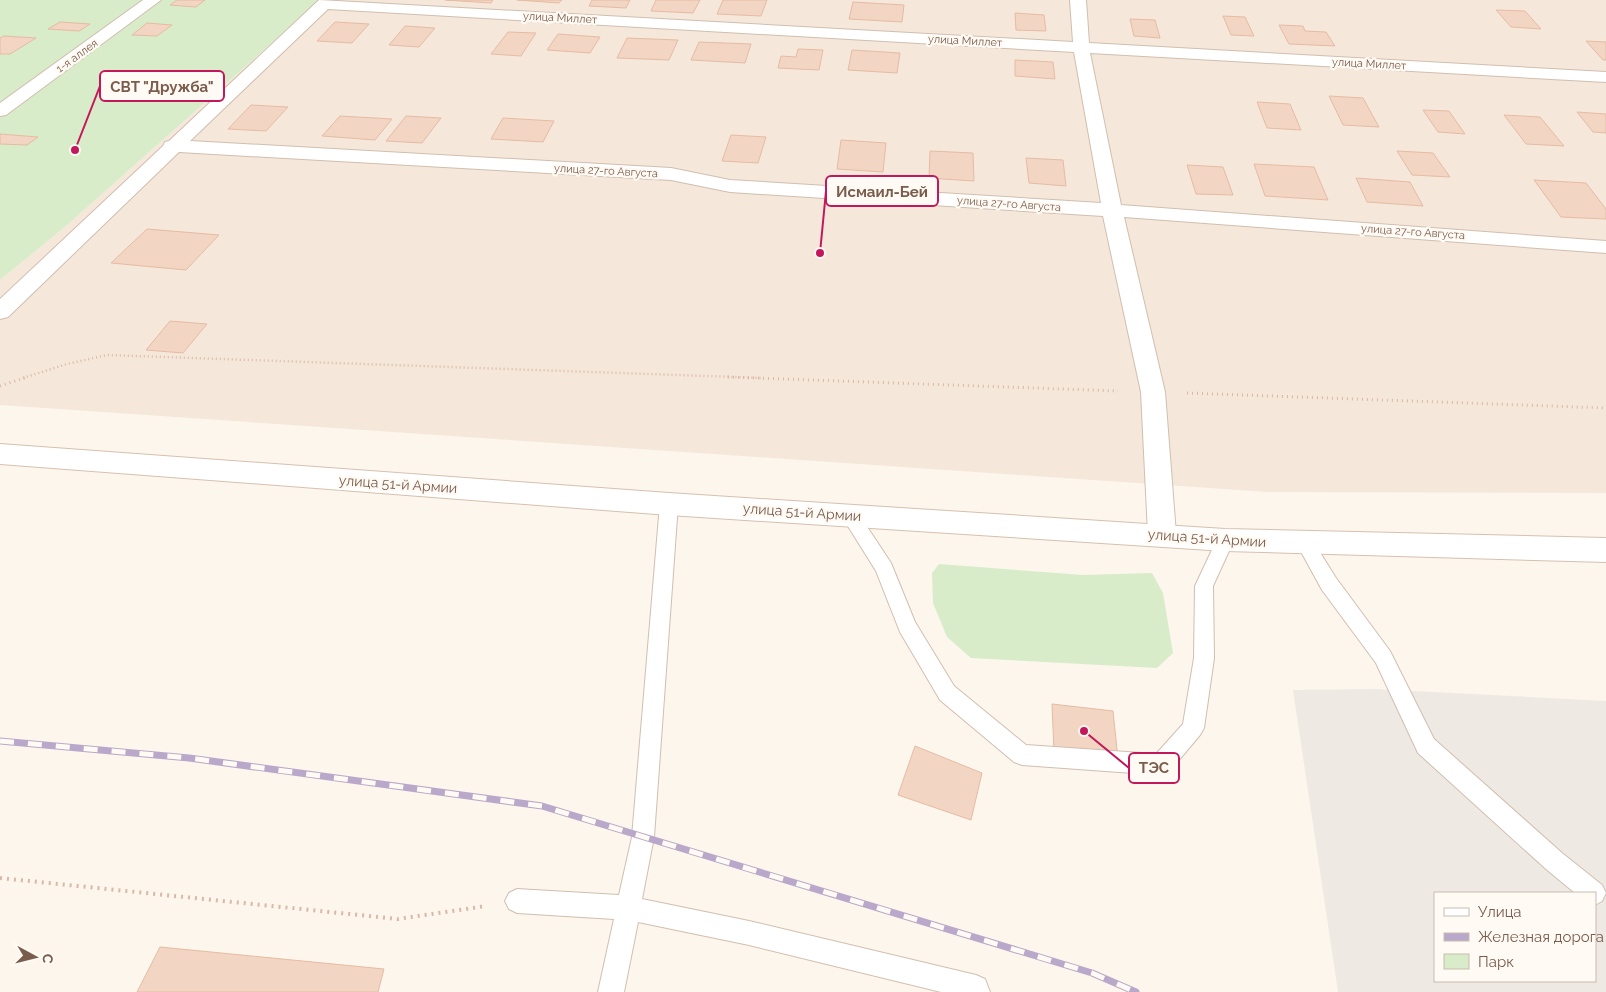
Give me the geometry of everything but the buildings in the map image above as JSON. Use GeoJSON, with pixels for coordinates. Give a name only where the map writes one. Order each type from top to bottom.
{"type":"FeatureCollection","features":[{"type":"Feature","properties":{"kind":"street","name":"1-я аллея"},"geometry":{"type":"LineString","coordinates":[[0,111],[153,0]]}},
{"type":"Feature","properties":{"kind":"street"},"geometry":{"type":"LineString","coordinates":[[1078,0],[1081,47],[1112,210],[1153,392],[1162,534]]}},
{"type":"Feature","properties":{"kind":"street"},"geometry":{"type":"LineString","coordinates":[[0,312],[325,2]]}},
{"type":"Feature","properties":{"kind":"street","name":"улица Миллет"},"geometry":{"type":"LineString","coordinates":[[325,2],[1606,77]]}},
{"type":"Feature","properties":{"kind":"street","name":"улица 27-го Августа"},"geometry":{"type":"LineString","coordinates":[[172,146],[671,174],[730,186],[1112,210],[1606,247]]}},
{"type":"Feature","properties":{"kind":"street","name":"улица 51-й Армии"},"geometry":{"type":"LineString","coordinates":[[0,454],[669,504],[1162,534],[1224,540],[1305,544],[1606,550]]}},
{"type":"Feature","properties":{"kind":"lane"},"geometry":{"type":"LineString","coordinates":[[611,992],[643,837],[669,504]]}},
{"type":"Feature","properties":{"kind":"lane"},"geometry":{"type":"LineString","coordinates":[[850,515],[884,568],[907,626],[947,693],[1022,755],[1162,765],[1193,728],[1204,658],[1204,586],[1224,540]]}},
{"type":"Feature","properties":{"kind":"lane"},"geometry":{"type":"LineString","coordinates":[[1305,544],[1329,584],[1383,657],[1426,746],[1554,861],[1592,892]]}},
{"type":"Feature","properties":{"kind":"lane"},"geometry":{"type":"LineString","coordinates":[[516,901],[628,908],[749,933],[981,991]]}},
{"type":"Feature","properties":{"kind":"path"},"geometry":{"type":"LineString","coordinates":[[0,386],[67,364],[107,355],[1606,408]]}},
{"type":"Feature","properties":{"kind":"path"},"geometry":{"type":"LineString","coordinates":[[0,878],[398,920],[516,901]]}},
{"type":"Feature","properties":{"kind":"shaded area"},"geometry":{"type":"Polygon","coordinates":[[[320,0],[1606,0],[1606,493],[1267,492],[0,405],[0,280],[66,226],[320,0]]]}},
{"type":"Feature","properties":{"kind":"shaded area"},"geometry":{"type":"Polygon","coordinates":[[[1376,689],[1606,701],[1606,992],[1338,992],[1293,690],[1376,689]]]}},
{"type":"Feature","properties":{"kind":"green space"},"geometry":{"type":"Polygon","coordinates":[[[0,0],[320,0],[66,226],[0,280],[0,0]]]}},
{"type":"Feature","properties":{"kind":"green space"},"geometry":{"type":"Polygon","coordinates":[[[939,564],[1083,575],[1152,573],[1163,593],[1173,653],[1157,668],[971,658],[947,637],[933,603],[932,573],[939,564]]]}},
{"type":"Feature","properties":{"kind":"railway"},"geometry":{"type":"LineString","coordinates":[[0,741],[189,758],[542,806],[1092,973],[1136,992]]}},
{"type":"Feature","properties":{"kind":"place","name":"СВТ \"Дружба\""},"geometry":{"type":"Point","coordinates":[75,150]}},
{"type":"Feature","properties":{"kind":"place","name":"Исмаил-Бей"},"geometry":{"type":"Point","coordinates":[820,253]}},
{"type":"Feature","properties":{"kind":"place","name":"ТЭС"},"geometry":{"type":"Point","coordinates":[1084,731]}}]}
